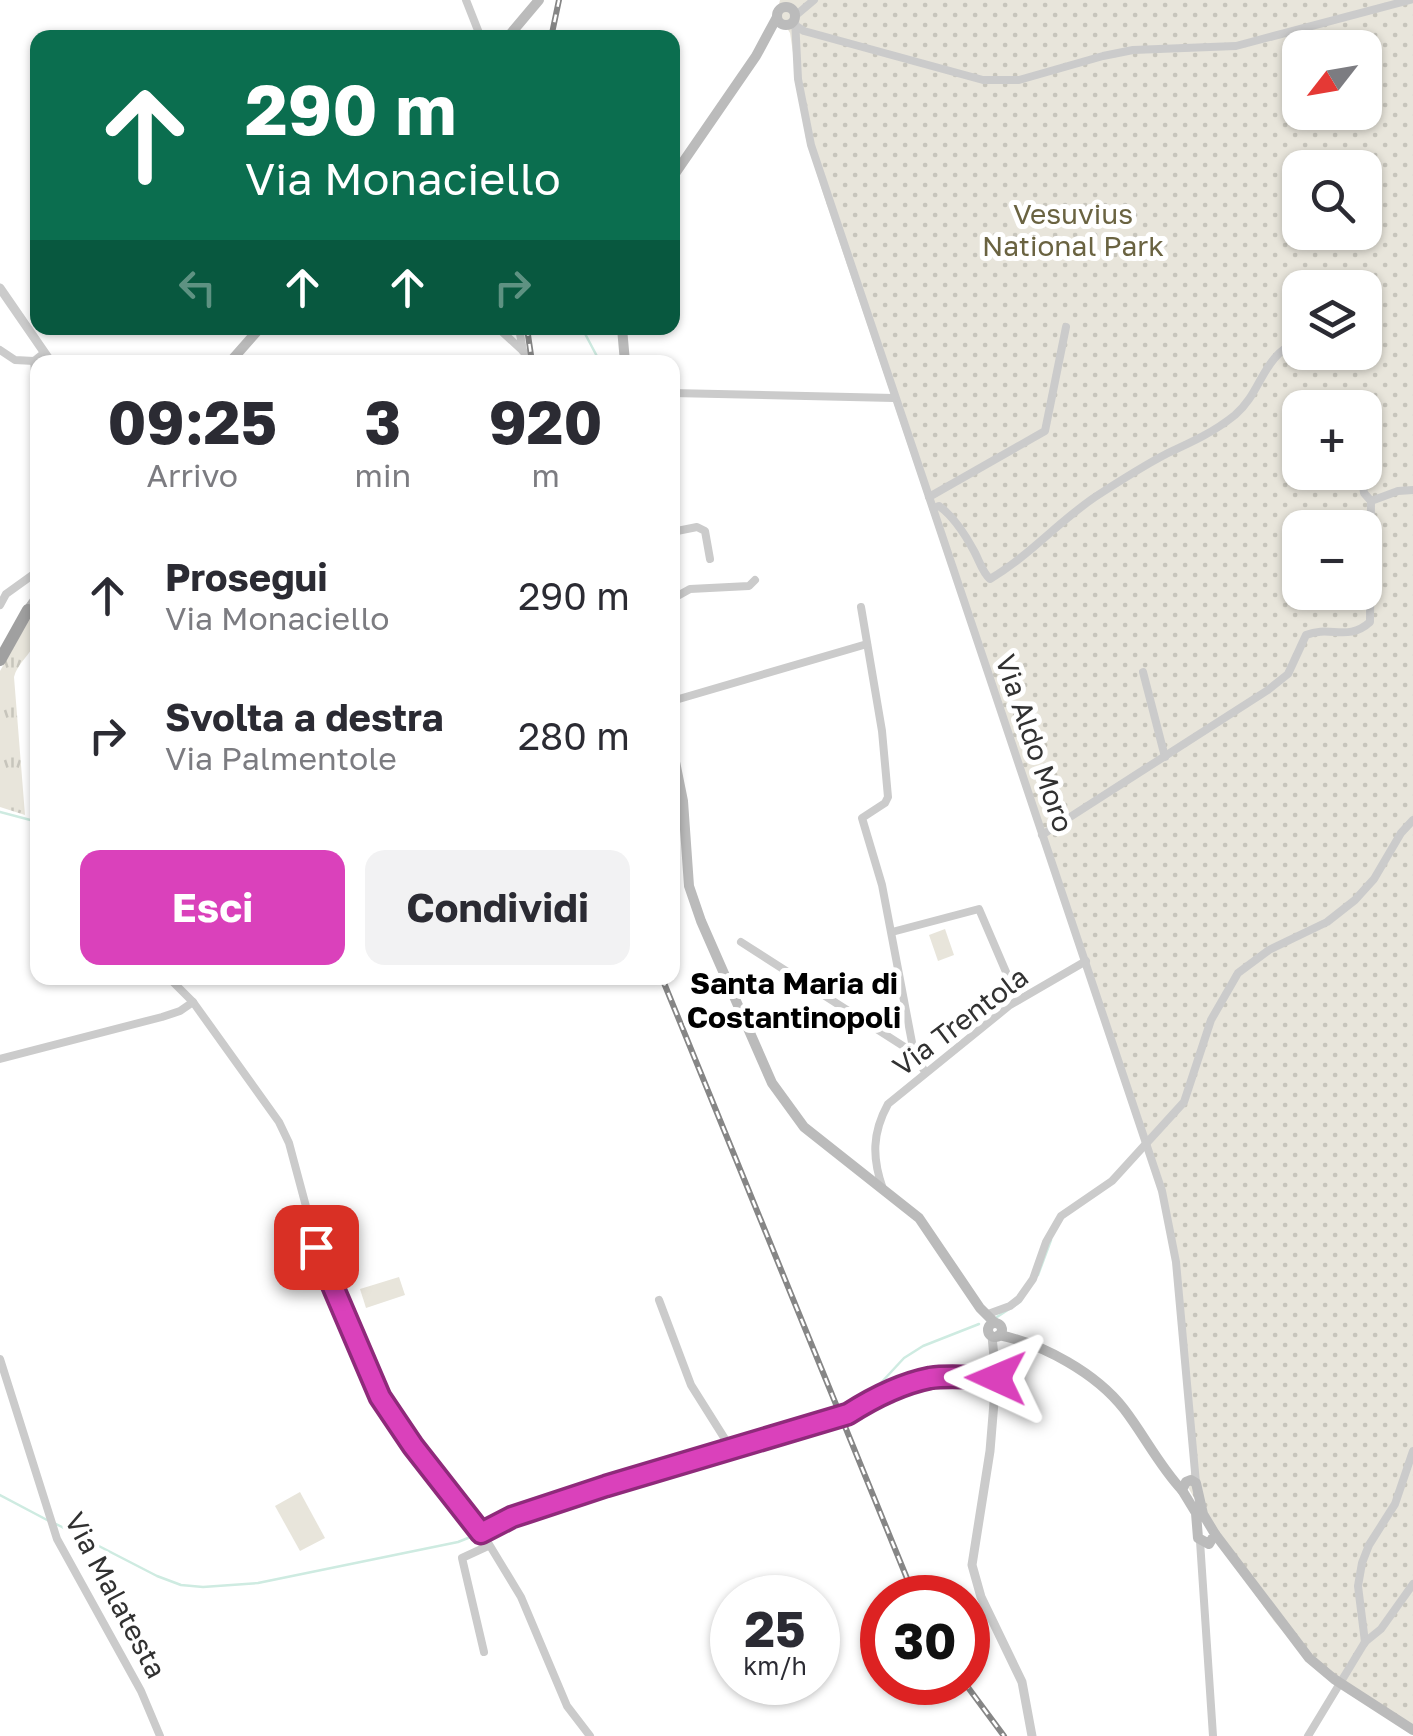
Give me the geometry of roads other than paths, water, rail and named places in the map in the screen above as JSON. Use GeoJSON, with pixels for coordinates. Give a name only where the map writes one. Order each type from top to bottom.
{"type":"FeatureCollection","features":[{"type":"Feature","properties":{"kind":"highway"},"geometry":{"type":"LineString","coordinates":[[0,642],[28,610]]}},
{"type":"Feature","properties":{"kind":"highway"},"geometry":{"type":"LineString","coordinates":[[0,651],[28,610]]}},
{"type":"Feature","properties":{"kind":"highway"},"geometry":{"type":"LineString","coordinates":[[0,660],[28,610]]}},
{"type":"Feature","properties":{"kind":"main road"},"geometry":{"type":"LineString","coordinates":[[514,30],[539,0]]}},
{"type":"Feature","properties":{"kind":"main road"},"geometry":{"type":"LineString","coordinates":[[680,167],[789,20]]}},
{"type":"Feature","properties":{"kind":"main road"},"geometry":{"type":"LineString","coordinates":[[236,355],[254,335]]}},
{"type":"Feature","properties":{"kind":"main road"},"geometry":{"type":"LineString","coordinates":[[680,787],[680,834]]}},
{"type":"Feature","properties":{"kind":"main road"},"geometry":{"type":"LineString","coordinates":[[680,849],[701,921],[772,1082],[804,1127],[919,1218],[992,1325],[1068,1363],[1121,1405],[1172,1476],[1188,1484],[1209,1540],[1225,1548],[1299,1647],[1334,1679],[1413,1730]]}},
{"type":"Feature","properties":{"kind":"street"},"geometry":{"type":"LineString","coordinates":[[466,0],[478,30]]}},
{"type":"Feature","properties":{"kind":"street"},"geometry":{"type":"LineString","coordinates":[[789,20],[814,0]]}},
{"type":"Feature","properties":{"kind":"street"},"geometry":{"type":"LineString","coordinates":[[789,20],[990,81],[1007,81],[1134,50],[1236,46],[1410,0]]}},
{"type":"Feature","properties":{"kind":"street","name":"Via Aldo Moro"},"geometry":{"type":"LineString","coordinates":[[789,20],[811,146],[1086,961],[1172,1231],[1194,1468],[1188,1484]]}},
{"type":"Feature","properties":{"kind":"street"},"geometry":{"type":"LineString","coordinates":[[0,288],[30,332]]}},
{"type":"Feature","properties":{"kind":"street"},"geometry":{"type":"LineString","coordinates":[[929,497],[1046,431],[1066,326]]}},
{"type":"Feature","properties":{"kind":"street"},"geometry":{"type":"LineString","coordinates":[[32,335],[44,353],[42,355]]}},
{"type":"Feature","properties":{"kind":"street"},"geometry":{"type":"LineString","coordinates":[[506,335],[527,355]]}},
{"type":"Feature","properties":{"kind":"street"},"geometry":{"type":"LineString","coordinates":[[520,335],[523,351]]}},
{"type":"Feature","properties":{"kind":"street"},"geometry":{"type":"LineString","coordinates":[[0,350],[15,360],[30,361]]}},
{"type":"Feature","properties":{"kind":"street"},"geometry":{"type":"LineString","coordinates":[[933,508],[945,510],[990,579],[1093,499],[1218,427],[1241,408],[1282,350]]}},
{"type":"Feature","properties":{"kind":"street"},"geometry":{"type":"LineString","coordinates":[[680,394],[894,398]]}},
{"type":"Feature","properties":{"kind":"street"},"geometry":{"type":"LineString","coordinates":[[1042,834],[1288,674],[1306,635],[1356,632],[1370,622],[1371,502],[1364,490]]}},
{"type":"Feature","properties":{"kind":"street"},"geometry":{"type":"LineString","coordinates":[[1371,502],[1398,491],[1413,490]]}},
{"type":"Feature","properties":{"kind":"street"},"geometry":{"type":"LineString","coordinates":[[680,530],[697,527],[704,531],[710,558]]}},
{"type":"Feature","properties":{"kind":"street"},"geometry":{"type":"LineString","coordinates":[[0,604],[6,594],[30,577]]}},
{"type":"Feature","properties":{"kind":"street"},"geometry":{"type":"LineString","coordinates":[[680,595],[690,589],[749,586],[755,580]]}},
{"type":"Feature","properties":{"kind":"street"},"geometry":{"type":"LineString","coordinates":[[861,608],[882,731],[888,797],[862,818],[882,884],[914,1053],[925,1072]]}},
{"type":"Feature","properties":{"kind":"street"},"geometry":{"type":"LineString","coordinates":[[680,698],[867,644]]}},
{"type":"Feature","properties":{"kind":"street"},"geometry":{"type":"LineString","coordinates":[[1144,672],[1165,756]]}},
{"type":"Feature","properties":{"kind":"street"},"geometry":{"type":"LineString","coordinates":[[1032,1736],[1022,1682],[977,1588],[972,1566],[972,1548],[988,1479],[996,1378],[992,1325],[1020,1299],[1033,1279],[1046,1242],[1061,1216],[1112,1181],[1184,1102],[1211,1020],[1238,973],[1270,950],[1327,922],[1355,900],[1374,879],[1413,820]]}},
{"type":"Feature","properties":{"kind":"street"},"geometry":{"type":"LineString","coordinates":[[892,932],[978,909],[1018,1000]]}},
{"type":"Feature","properties":{"kind":"street"},"geometry":{"type":"LineString","coordinates":[[741,942],[914,1053]]}},
{"type":"Feature","properties":{"kind":"street","name":"Via Trentola"},"geometry":{"type":"LineString","coordinates":[[883,1190],[875,1156],[878,1122],[888,1104],[1018,1000],[1086,961]]}},
{"type":"Feature","properties":{"kind":"street"},"geometry":{"type":"LineString","coordinates":[[176,985],[193,1002],[284,1132],[322,1266],[380,1397],[481,1533],[521,1597],[568,1706],[590,1736]]}},
{"type":"Feature","properties":{"kind":"street"},"geometry":{"type":"LineString","coordinates":[[0,1059],[162,1017],[193,1002]]}},
{"type":"Feature","properties":{"kind":"street"},"geometry":{"type":"LineString","coordinates":[[658,1300],[690,1385],[730,1448]]}},
{"type":"Feature","properties":{"kind":"street","name":"Via Malatesta"},"geometry":{"type":"LineString","coordinates":[[0,1359],[58,1539],[141,1691],[160,1736]]}},
{"type":"Feature","properties":{"kind":"street"},"geometry":{"type":"LineString","coordinates":[[481,1533],[532,1510],[848,1414],[874,1396],[932,1378],[996,1378]]}},
{"type":"Feature","properties":{"kind":"street"},"geometry":{"type":"LineString","coordinates":[[1366,1642],[1358,1586],[1362,1563],[1374,1535],[1395,1504],[1413,1450]]}},
{"type":"Feature","properties":{"kind":"street"},"geometry":{"type":"LineString","coordinates":[[1209,1540],[1201,1557],[1213,1736]]}},
{"type":"Feature","properties":{"kind":"street"},"geometry":{"type":"LineString","coordinates":[[484,1652],[462,1556],[488,1546]]}},
{"type":"Feature","properties":{"kind":"street"},"geometry":{"type":"LineString","coordinates":[[1308,1736],[1366,1642],[1381,1629],[1413,1584]]}},
{"type":"Feature","properties":{"kind":"waterway"},"geometry":{"type":"LineString","coordinates":[[586,335],[596,355]]}},
{"type":"Feature","properties":{"kind":"waterway"},"geometry":{"type":"LineString","coordinates":[[0,812],[30,820]]}},
{"type":"Feature","properties":{"kind":"waterway"},"geometry":{"type":"LineString","coordinates":[[1038,1275],[1051,1240]]}},
{"type":"Feature","properties":{"kind":"waterway"},"geometry":{"type":"LineString","coordinates":[[997,1317],[1020,1302]]}},
{"type":"Feature","properties":{"kind":"waterway"},"geometry":{"type":"LineString","coordinates":[[866,1399],[904,1358],[923,1346],[979,1324]]}},
{"type":"Feature","properties":{"kind":"waterway"},"geometry":{"type":"LineString","coordinates":[[706,1452],[789,1427]]}},
{"type":"Feature","properties":{"kind":"waterway"},"geometry":{"type":"LineString","coordinates":[[668,1464],[694,1456]]}},
{"type":"Feature","properties":{"kind":"waterway"},"geometry":{"type":"LineString","coordinates":[[0,1495],[49,1521]]}},
{"type":"Feature","properties":{"kind":"waterway"},"geometry":{"type":"LineString","coordinates":[[56,1524],[157,1576],[181,1585],[203,1587],[258,1583],[458,1542],[478,1534]]}},
{"type":"Feature","properties":{"kind":"railway"},"geometry":{"type":"LineString","coordinates":[[553,30],[559,0]]}},
{"type":"Feature","properties":{"kind":"railway"},"geometry":{"type":"LineString","coordinates":[[528,335],[531,355]]}},
{"type":"Feature","properties":{"kind":"railway"},"geometry":{"type":"LineString","coordinates":[[665,985],[906,1575]]}},
{"type":"Feature","properties":{"kind":"railway"},"geometry":{"type":"LineString","coordinates":[[981,1705],[1004,1736]]}},
{"type":"Feature","properties":{"kind":"district","name":"Santa Maria di Costantinopoli"},"geometry":{"type":"Point","coordinates":[794,1000]}},
{"type":"Feature","properties":{"kind":"park label","name":"Vesuvius National Park"},"geometry":{"type":"Point","coordinates":[1073,229]}}]}
